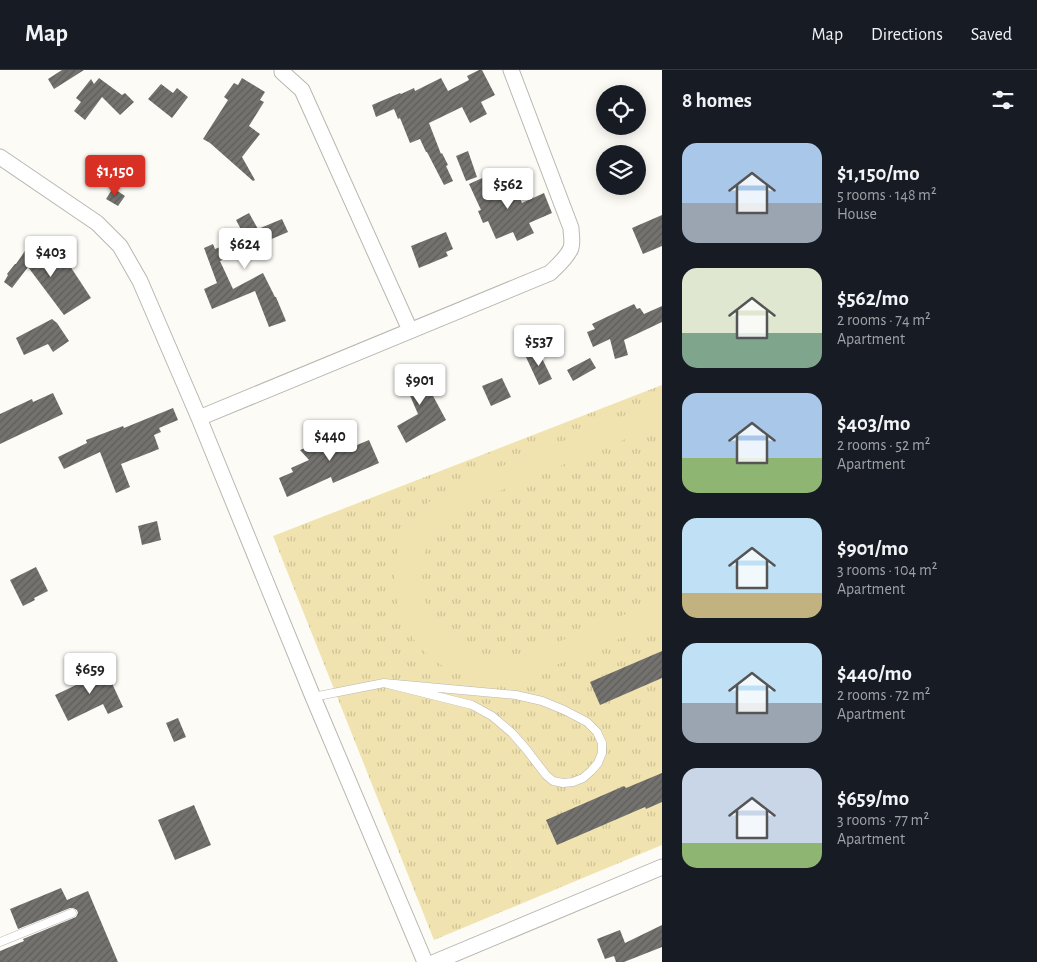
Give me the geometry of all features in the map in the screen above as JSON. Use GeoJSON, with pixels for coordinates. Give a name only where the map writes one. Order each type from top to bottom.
{"type":"FeatureCollection","features":[{"type":"Feature","properties":{"kind":"street"},"geometry":{"type":"LineString","coordinates":[[199,418],[550,273],[563,261],[571,248],[571,228],[511,70]]}},
{"type":"Feature","properties":{"kind":"street"},"geometry":{"type":"LineString","coordinates":[[282,71],[302,90],[410,330]]}},
{"type":"Feature","properties":{"kind":"street"},"geometry":{"type":"LineString","coordinates":[[0,157],[97,223],[120,246],[140,281],[199,418],[313,697],[425,962]]}},
{"type":"Feature","properties":{"kind":"street"},"geometry":{"type":"LineString","coordinates":[[435,962],[662,866]]}},
{"type":"Feature","properties":{"kind":"lane"},"geometry":{"type":"LineString","coordinates":[[313,697],[384,683],[516,694],[542,701],[587,722],[597,732],[602,743],[602,753],[598,763],[583,778],[573,782],[553,781],[512,733],[483,710],[472,705],[384,683]]}},
{"type":"Feature","properties":{"kind":"lane"},"geometry":{"type":"LineString","coordinates":[[0,942],[72,913]]}},
{"type":"Feature","properties":{"kind":"green space"},"geometry":{"type":"Polygon","coordinates":[[[662,385],[662,845],[434,940],[273,536],[662,385]]]}},
{"type":"Feature","properties":{"kind":"green space"},"geometry":{"type":"Polygon","coordinates":[[[662,400],[662,424],[457,510],[442,523],[430,541],[423,561],[422,581],[425,601],[433,619],[446,635],[462,648],[493,658],[524,656],[662,599],[662,621],[532,675],[503,682],[477,680],[461,675],[445,668],[422,649],[409,632],[400,613],[395,592],[398,551],[406,531],[418,513],[435,498],[454,486],[662,400]]]}},
{"type":"Feature","properties":{"kind":"building"},"geometry":{"type":"Polygon","coordinates":[[[62,70],[84,70],[54,89],[48,79],[62,70]]]}},
{"type":"Feature","properties":{"kind":"building"},"geometry":{"type":"Polygon","coordinates":[[[482,70],[495,95],[481,102],[487,114],[470,123],[462,107],[429,123],[453,181],[444,185],[420,139],[410,143],[400,118],[398,119],[394,109],[376,117],[372,105],[414,88],[415,91],[441,78],[448,91],[469,80],[467,76],[482,70]]]}},
{"type":"Feature","properties":{"kind":"building"},"geometry":{"type":"Polygon","coordinates":[[[99,78],[122,95],[125,93],[134,102],[120,115],[102,97],[85,120],[74,111],[81,102],[76,98],[91,79],[94,84],[99,78]]]}},
{"type":"Feature","properties":{"kind":"building"},"geometry":{"type":"Polygon","coordinates":[[[242,78],[265,92],[260,100],[264,102],[249,126],[260,134],[242,157],[255,180],[253,181],[203,139],[228,100],[224,97],[234,83],[238,85],[242,78]]]}},
{"type":"Feature","properties":{"kind":"building"},"geometry":{"type":"Polygon","coordinates":[[[161,84],[173,93],[177,88],[188,97],[172,118],[148,99],[161,84]]]}},
{"type":"Feature","properties":{"kind":"building"},"geometry":{"type":"Polygon","coordinates":[[[468,151],[477,177],[466,181],[456,156],[468,151]]]}},
{"type":"Feature","properties":{"kind":"building"},"geometry":{"type":"Polygon","coordinates":[[[489,175],[500,199],[517,192],[522,203],[544,193],[552,213],[529,223],[534,233],[517,241],[513,232],[496,239],[488,221],[483,223],[478,211],[481,210],[469,184],[489,175]]]}},
{"type":"Feature","properties":{"kind":"building"},"geometry":{"type":"Polygon","coordinates":[[[113,188],[125,196],[118,206],[106,199],[113,188]]]}},
{"type":"Feature","properties":{"kind":"building"},"geometry":{"type":"Polygon","coordinates":[[[249,213],[258,229],[282,219],[288,232],[220,261],[233,289],[263,273],[286,321],[269,327],[255,291],[212,309],[204,289],[217,283],[204,248],[213,244],[215,249],[245,237],[236,220],[249,213]]]}},
{"type":"Feature","properties":{"kind":"building"},"geometry":{"type":"Polygon","coordinates":[[[662,215],[662,246],[643,254],[632,228],[662,215]]]}},
{"type":"Feature","properties":{"kind":"building"},"geometry":{"type":"Polygon","coordinates":[[[446,232],[453,249],[446,252],[448,256],[419,268],[411,246],[446,232]]]}},
{"type":"Feature","properties":{"kind":"building"},"geometry":{"type":"Polygon","coordinates":[[[31,242],[56,258],[58,256],[67,268],[70,266],[91,298],[64,315],[28,267],[12,288],[4,282],[7,274],[31,242]]]}},
{"type":"Feature","properties":{"kind":"building"},"geometry":{"type":"Polygon","coordinates":[[[634,304],[644,314],[662,306],[662,322],[624,340],[628,355],[615,359],[610,339],[593,347],[587,332],[595,329],[592,324],[634,304]]]}},
{"type":"Feature","properties":{"kind":"building"},"geometry":{"type":"Polygon","coordinates":[[[52,319],[57,323],[69,341],[53,352],[48,344],[24,355],[16,338],[52,319]]]}},
{"type":"Feature","properties":{"kind":"building"},"geometry":{"type":"Polygon","coordinates":[[[538,350],[552,379],[539,385],[525,355],[538,350]]]}},
{"type":"Feature","properties":{"kind":"building"},"geometry":{"type":"Polygon","coordinates":[[[590,358],[596,368],[573,381],[567,370],[590,358]]]}},
{"type":"Feature","properties":{"kind":"building"},"geometry":{"type":"Polygon","coordinates":[[[422,368],[434,393],[432,394],[446,420],[406,443],[397,426],[418,414],[408,391],[405,392],[399,378],[422,368]]]}},
{"type":"Feature","properties":{"kind":"building"},"geometry":{"type":"Polygon","coordinates":[[[502,378],[511,397],[491,406],[482,386],[502,378]]]}},
{"type":"Feature","properties":{"kind":"building"},"geometry":{"type":"Polygon","coordinates":[[[53,393],[63,414],[0,444],[0,414],[32,399],[33,402],[53,393]]]}},
{"type":"Feature","properties":{"kind":"building"},"geometry":{"type":"Polygon","coordinates":[[[173,408],[178,420],[159,428],[161,432],[154,435],[159,449],[121,464],[130,487],[116,493],[100,452],[64,469],[58,457],[87,443],[86,440],[123,426],[124,428],[173,408]]]}},
{"type":"Feature","properties":{"kind":"building"},"geometry":{"type":"Polygon","coordinates":[[[349,429],[357,445],[369,440],[379,463],[333,483],[331,477],[287,497],[279,478],[293,472],[291,468],[309,460],[300,450],[349,429]]]}},
{"type":"Feature","properties":{"kind":"building"},"geometry":{"type":"Polygon","coordinates":[[[157,521],[161,540],[142,545],[138,526],[157,521]]]}},
{"type":"Feature","properties":{"kind":"building"},"geometry":{"type":"Polygon","coordinates":[[[36,567],[48,591],[23,606],[10,580],[36,567]]]}},
{"type":"Feature","properties":{"kind":"building"},"geometry":{"type":"Polygon","coordinates":[[[662,651],[662,678],[600,705],[590,682],[662,651]]]}},
{"type":"Feature","properties":{"kind":"building"},"geometry":{"type":"Polygon","coordinates":[[[103,664],[123,707],[108,714],[103,704],[68,721],[55,695],[91,678],[88,671],[103,664]]]}},
{"type":"Feature","properties":{"kind":"building"},"geometry":{"type":"Polygon","coordinates":[[[178,718],[186,737],[174,742],[166,723],[178,718]]]}},
{"type":"Feature","properties":{"kind":"building"},"geometry":{"type":"Polygon","coordinates":[[[662,773],[662,802],[646,809],[645,807],[557,845],[546,820],[624,786],[626,788],[662,773]]]}},
{"type":"Feature","properties":{"kind":"building"},"geometry":{"type":"Polygon","coordinates":[[[194,805],[211,845],[175,860],[158,820],[194,805]]]}},
{"type":"Feature","properties":{"kind":"building"},"geometry":{"type":"Polygon","coordinates":[[[61,888],[67,900],[88,891],[118,962],[0,962],[0,951],[24,941],[23,939],[76,917],[77,910],[70,908],[18,929],[10,909],[61,888]]]}},
{"type":"Feature","properties":{"kind":"building"},"geometry":{"type":"Polygon","coordinates":[[[662,925],[662,947],[624,962],[616,962],[614,956],[605,959],[597,939],[620,930],[625,943],[662,925]]]}}]}
